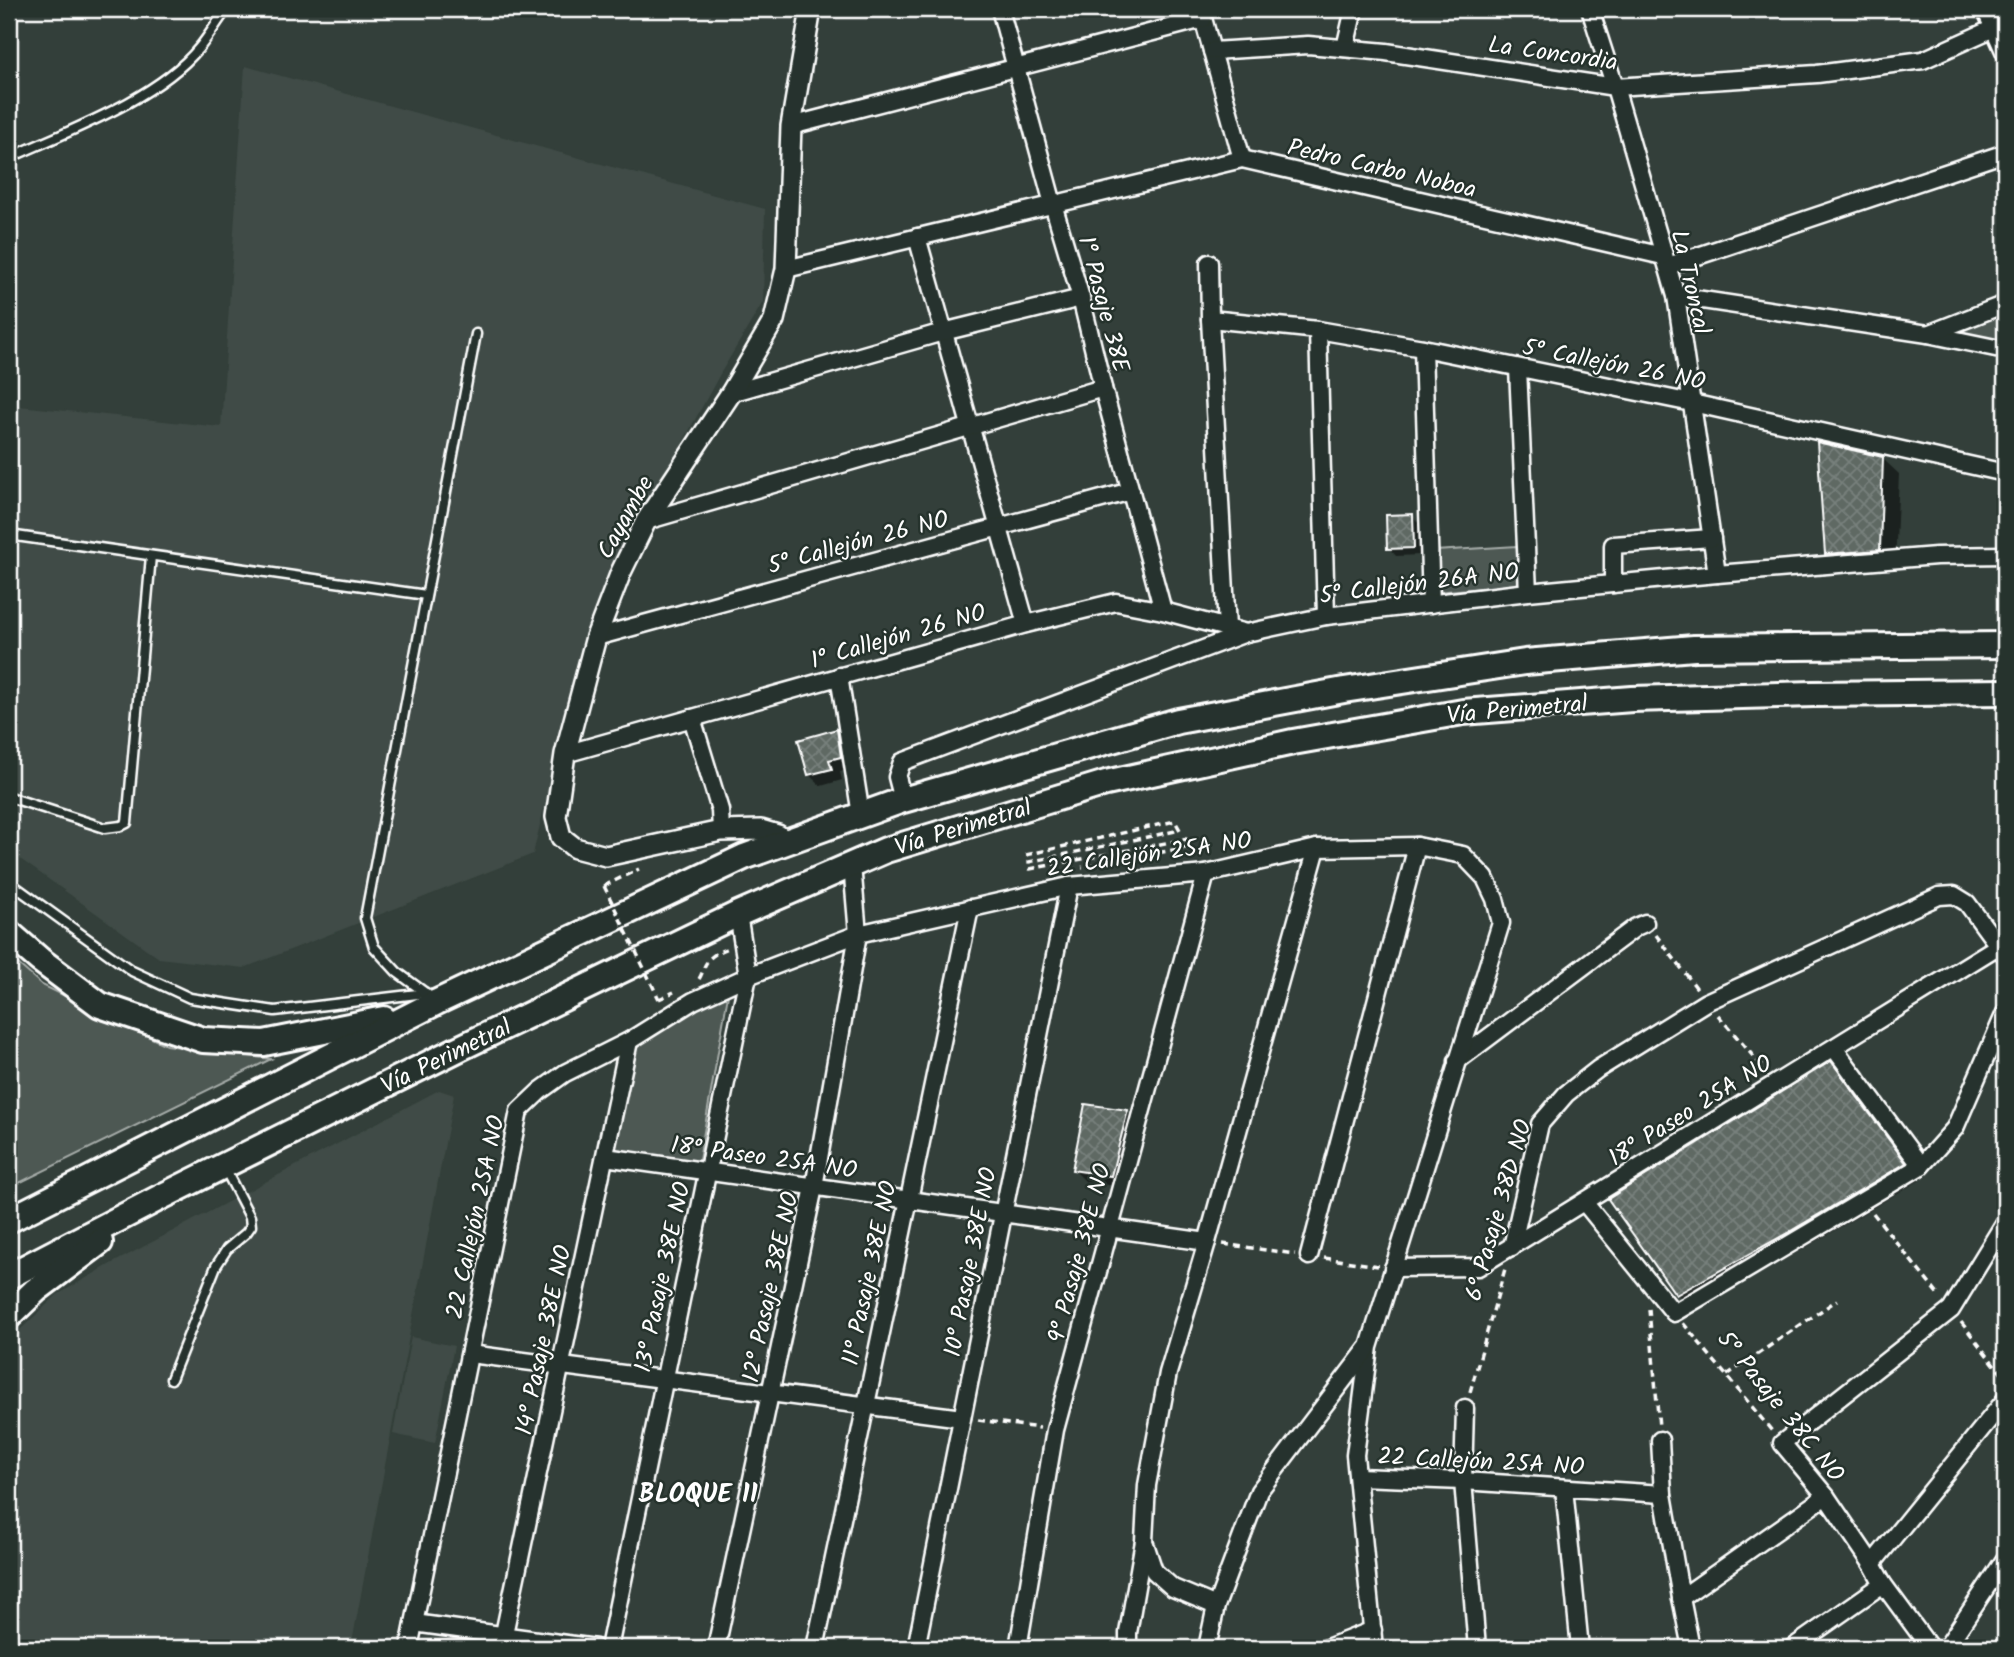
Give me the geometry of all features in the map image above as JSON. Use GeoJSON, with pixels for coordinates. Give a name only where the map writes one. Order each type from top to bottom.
{"type":"FeatureCollection","features":[{"type":"Feature","properties":{"kind":"highway","name":"Vía Perimetral"},"geometry":{"type":"LineString","coordinates":[[9,1220],[426,1003],[744,857],[903,800],[1178,721],[1344,690],[1525,662],[1693,648],[2005,645]]}},
{"type":"Feature","properties":{"kind":"highway","name":"Vía Perimetral"},"geometry":{"type":"LineString","coordinates":[[9,1276],[458,1049],[738,914],[886,850],[1106,783],[1293,743],[1463,712],[1632,699],[2005,692]]}},
{"type":"Feature","properties":{"kind":"highway"},"geometry":{"type":"LineString","coordinates":[[9,933],[100,1005],[203,1040],[264,1043],[426,1003]]}},
{"type":"Feature","properties":{"kind":"highway"},"geometry":{"type":"LineString","coordinates":[[9,1316],[36,1290],[161,1197]]}},
{"type":"Feature","properties":{"kind":"street","name":"Cayambe"},"geometry":{"type":"LineString","coordinates":[[786,841],[778,835],[761,830],[721,831],[606,856],[575,848],[561,837],[556,817],[565,754],[596,637],[621,572],[646,521],[731,393],[774,320],[786,269],[792,126],[811,9]]}},
{"type":"Feature","properties":{"kind":"street","name":"1° Pasaje 38E"},"geometry":{"type":"LineString","coordinates":[[1000,9],[1081,298],[1163,611]]}},
{"type":"Feature","properties":{"kind":"street"},"geometry":{"type":"LineString","coordinates":[[1345,48],[1354,9]]}},
{"type":"Feature","properties":{"kind":"street","name":"La Troncal"},"geometry":{"type":"LineString","coordinates":[[1590,9],[1675,296],[1717,573]]}},
{"type":"Feature","properties":{"kind":"street"},"geometry":{"type":"LineString","coordinates":[[1985,9],[2000,26],[2005,53]]}},
{"type":"Feature","properties":{"kind":"street"},"geometry":{"type":"LineString","coordinates":[[786,269],[1242,159],[1202,14],[1016,68],[792,126]]}},
{"type":"Feature","properties":{"kind":"street","name":"La Concordia"},"geometry":{"type":"LineString","coordinates":[[1212,51],[1308,45],[1386,51],[1615,88],[1817,74],[1923,60],[2000,26]]}},
{"type":"Feature","properties":{"kind":"street"},"geometry":{"type":"LineString","coordinates":[[1665,261],[2005,153]]}},
{"type":"Feature","properties":{"kind":"street","name":"Pedro Carbo Noboa"},"geometry":{"type":"LineString","coordinates":[[1242,159],[1665,261]]}},
{"type":"Feature","properties":{"kind":"street"},"geometry":{"type":"LineString","coordinates":[[917,237],[1026,624]]}},
{"type":"Feature","properties":{"kind":"street"},"geometry":{"type":"LineString","coordinates":[[1209,263],[1227,628]]}},
{"type":"Feature","properties":{"kind":"street"},"geometry":{"type":"LineString","coordinates":[[1675,296],[1928,334],[2005,350]]}},
{"type":"Feature","properties":{"kind":"street"},"geometry":{"type":"LineString","coordinates":[[731,393],[943,332],[1081,298]]}},
{"type":"Feature","properties":{"kind":"street"},"geometry":{"type":"LineString","coordinates":[[1928,334],[2005,304]]}},
{"type":"Feature","properties":{"kind":"street","name":"5° Callejón 26 NO"},"geometry":{"type":"LineString","coordinates":[[1210,319],[1318,330],[1423,348],[1692,402],[2005,473]]}},
{"type":"Feature","properties":{"kind":"street"},"geometry":{"type":"LineString","coordinates":[[1318,330],[1326,616]]}},
{"type":"Feature","properties":{"kind":"street"},"geometry":{"type":"LineString","coordinates":[[1423,348],[1431,604]]}},
{"type":"Feature","properties":{"kind":"street"},"geometry":{"type":"LineString","coordinates":[[1518,368],[1528,592]]}},
{"type":"Feature","properties":{"kind":"street"},"geometry":{"type":"LineString","coordinates":[[646,521],[1103,388]]}},
{"type":"Feature","properties":{"kind":"street","name":"5° Callejón 26 NO"},"geometry":{"type":"LineString","coordinates":[[596,637],[1131,491]]}},
{"type":"Feature","properties":{"kind":"street"},"geometry":{"type":"LineString","coordinates":[[1613,584],[1613,545],[1712,538]]}},
{"type":"Feature","properties":{"kind":"street","name":"5° Callejón 26A NO"},"geometry":{"type":"LineString","coordinates":[[903,800],[897,777],[902,762],[1246,633],[1326,616],[1528,592],[1717,573],[1936,556],[2005,555]]}},
{"type":"Feature","properties":{"kind":"street","name":"1° Callejón 26 NO"},"geometry":{"type":"LineString","coordinates":[[565,754],[1026,624],[1116,602],[1163,611],[1246,633]]}},
{"type":"Feature","properties":{"kind":"street"},"geometry":{"type":"LineString","coordinates":[[839,676],[861,815]]}},
{"type":"Feature","properties":{"kind":"street"},"geometry":{"type":"LineString","coordinates":[[692,718],[720,810],[721,831]]}},
{"type":"Feature","properties":{"kind":"street"},"geometry":{"type":"LineString","coordinates":[[1309,1256],[1417,846]]}},
{"type":"Feature","properties":{"kind":"street","name":"22 Callejón 25A NO"},"geometry":{"type":"LineString","coordinates":[[409,1648],[519,1111],[540,1091],[565,1073],[629,1041],[693,1001],[748,976],[858,934],[1069,886],[1206,874],[1317,848],[1417,846],[1463,855],[1485,878],[1496,899],[1500,923],[1369,1347],[1356,1455],[1357,1477],[1663,1494]]}},
{"type":"Feature","properties":{"kind":"street"},"geometry":{"type":"LineString","coordinates":[[1128,1648],[1128,1633],[1144,1541],[1147,1485],[1168,1373],[1317,848]]}},
{"type":"Feature","properties":{"kind":"street","name":"12° Pasaje 38E NO"},"geometry":{"type":"LineString","coordinates":[[716,1648],[814,1187],[858,934],[852,865]]}},
{"type":"Feature","properties":{"kind":"street","name":"9° Pasaje 38E NO"},"geometry":{"type":"LineString","coordinates":[[1018,1648],[1055,1430],[1206,874]]}},
{"type":"Feature","properties":{"kind":"street","name":"10° Pasaje 38E NO"},"geometry":{"type":"LineString","coordinates":[[916,1648],[1069,886]]}},
{"type":"Feature","properties":{"kind":"street","name":"6° Pasaje 38D NO"},"geometry":{"type":"LineString","coordinates":[[1512,1247],[1541,1124],[1566,1094],[1598,1069],[1706,1002],[1939,896],[1954,895],[1966,902],[2002,950]]}},
{"type":"Feature","properties":{"kind":"street","name":"11° Pasaje 38E NO"},"geometry":{"type":"LineString","coordinates":[[815,1648],[970,908]]}},
{"type":"Feature","properties":{"kind":"street","name":"13° Pasaje 38E NO"},"geometry":{"type":"LineString","coordinates":[[609,1648],[748,976],[738,914]]}},
{"type":"Feature","properties":{"kind":"street"},"geometry":{"type":"LineString","coordinates":[[1457,1061],[1636,927],[1645,923]]}},
{"type":"Feature","properties":{"kind":"street","name":"18° Paseo 25A NO"},"geometry":{"type":"LineString","coordinates":[[1393,1268],[1478,1267],[1834,1048],[2002,950]]}},
{"type":"Feature","properties":{"kind":"street"},"geometry":{"type":"LineString","coordinates":[[1584,1202],[1674,1313],[1921,1166],[1955,1128],[2005,1013]]}},
{"type":"Feature","properties":{"kind":"street","name":"14° Pasaje 38E NO"},"geometry":{"type":"LineString","coordinates":[[502,1642],[629,1041]]}},
{"type":"Feature","properties":{"kind":"street"},"geometry":{"type":"LineString","coordinates":[[1834,1048],[1921,1166]]}},
{"type":"Feature","properties":{"kind":"street","name":"18° Paseo 25A NO"},"geometry":{"type":"LineString","coordinates":[[605,1157],[1207,1242]]}},
{"type":"Feature","properties":{"kind":"street"},"geometry":{"type":"LineString","coordinates":[[1782,1443],[1951,1310],[2005,1222]]}},
{"type":"Feature","properties":{"kind":"street"},"geometry":{"type":"LineString","coordinates":[[1208,1648],[1216,1606],[1259,1491],[1369,1347]]}},
{"type":"Feature","properties":{"kind":"street"},"geometry":{"type":"LineString","coordinates":[[470,1354],[962,1418]]}},
{"type":"Feature","properties":{"kind":"street"},"geometry":{"type":"LineString","coordinates":[[1872,1564],[2005,1400]]}},
{"type":"Feature","properties":{"kind":"street"},"geometry":{"type":"LineString","coordinates":[[1465,1408],[1463,1481],[1477,1648]]}},
{"type":"Feature","properties":{"kind":"street"},"geometry":{"type":"LineString","coordinates":[[1660,1440],[1663,1494],[1692,1648]]}},
{"type":"Feature","properties":{"kind":"street","name":"5° Pasaje 38C NO"},"geometry":{"type":"LineString","coordinates":[[1782,1443],[1826,1496],[1883,1584],[1930,1648]]}},
{"type":"Feature","properties":{"kind":"street"},"geometry":{"type":"LineString","coordinates":[[1357,1477],[1374,1648]]}},
{"type":"Feature","properties":{"kind":"street"},"geometry":{"type":"LineString","coordinates":[[1564,1488],[1580,1648]]}},
{"type":"Feature","properties":{"kind":"street"},"geometry":{"type":"LineString","coordinates":[[1681,1598],[1826,1496]]}},
{"type":"Feature","properties":{"kind":"street"},"geometry":{"type":"LineString","coordinates":[[1144,1541],[1154,1571],[1173,1588],[1216,1606]]}},
{"type":"Feature","properties":{"kind":"street"},"geometry":{"type":"LineString","coordinates":[[1946,1648],[2005,1559]]}},
{"type":"Feature","properties":{"kind":"street"},"geometry":{"type":"LineString","coordinates":[[1792,1648],[1883,1584]]}},
{"type":"Feature","properties":{"kind":"street"},"geometry":{"type":"LineString","coordinates":[[414,1623],[502,1642],[596,1648]]}},
{"type":"Feature","properties":{"kind":"street"},"geometry":{"type":"LineString","coordinates":[[1327,1648],[1373,1630]]}},
{"type":"Feature","properties":{"kind":"lane"},"geometry":{"type":"LineString","coordinates":[[9,158],[110,113],[163,81],[198,50],[227,9]]}},
{"type":"Feature","properties":{"kind":"lane"},"geometry":{"type":"LineString","coordinates":[[426,1003],[374,947],[365,918],[476,334]]}},
{"type":"Feature","properties":{"kind":"lane"},"geometry":{"type":"LineString","coordinates":[[9,535],[426,595]]}},
{"type":"Feature","properties":{"kind":"lane"},"geometry":{"type":"LineString","coordinates":[[9,797],[105,828],[127,823],[151,556]]}},
{"type":"Feature","properties":{"kind":"lane"},"geometry":{"type":"LineString","coordinates":[[9,882],[132,971],[190,998],[275,1011],[426,1003]]}},
{"type":"Feature","properties":{"kind":"lane"},"geometry":{"type":"LineString","coordinates":[[171,1379],[216,1266],[227,1250],[251,1226],[250,1217],[223,1166]]}},
{"type":"Feature","properties":{"kind":"path"},"geometry":{"type":"LineString","coordinates":[[1026,855],[1175,821],[1180,830],[1029,862],[1030,869],[1185,839],[1189,847],[1071,869]]}},
{"type":"Feature","properties":{"kind":"path"},"geometry":{"type":"LineString","coordinates":[[646,866],[604,886],[659,999]]}},
{"type":"Feature","properties":{"kind":"path"},"geometry":{"type":"LineString","coordinates":[[1079,872],[1091,869],[1098,871]]}},
{"type":"Feature","properties":{"kind":"path"},"geometry":{"type":"LineString","coordinates":[[700,978],[706,962],[717,953],[743,941]]}},
{"type":"Feature","properties":{"kind":"path"},"geometry":{"type":"LineString","coordinates":[[1863,1200],[2005,1378]]}},
{"type":"Feature","properties":{"kind":"path","name":"6° Pasaje 38D NO"},"geometry":{"type":"LineString","coordinates":[[1465,1408],[1512,1247]]}},
{"type":"Feature","properties":{"kind":"path"},"geometry":{"type":"LineString","coordinates":[[1647,1279],[1660,1440]]}},
{"type":"Feature","properties":{"kind":"path"},"geometry":{"type":"LineString","coordinates":[[1727,1376],[1837,1300]]}},
{"type":"Feature","properties":{"kind":"path","name":"5° Pasaje 38C NO"},"geometry":{"type":"LineString","coordinates":[[1674,1313],[1782,1443]]}},
{"type":"Feature","properties":{"kind":"path"},"geometry":{"type":"LineString","coordinates":[[962,1418],[1055,1430]]}},
{"type":"Feature","properties":{"kind":"shaded area"},"geometry":{"type":"Polygon","coordinates":[[[245,66],[765,209],[763,302],[634,525],[606,580],[584,640],[533,854],[244,968],[159,958],[9,851],[9,405],[221,427],[245,66]]]}},
{"type":"Feature","properties":{"kind":"shaded area"},"geometry":{"type":"Polygon","coordinates":[[[2005,309],[2005,345],[1944,333],[2005,309]]]}},
{"type":"Feature","properties":{"kind":"shaded area"},"geometry":{"type":"Polygon","coordinates":[[[1517,546],[1518,585],[1435,592],[1435,551],[1517,546]]]}},
{"type":"Feature","properties":{"kind":"shaded area"},"geometry":{"type":"Polygon","coordinates":[[[9,956],[42,985],[166,1045],[271,1059],[9,1188],[9,956]]]}},
{"type":"Feature","properties":{"kind":"shaded area"},"geometry":{"type":"Polygon","coordinates":[[[722,995],[728,995],[698,1166],[614,1154],[634,1044],[722,995]]]}},
{"type":"Feature","properties":{"kind":"shaded area"},"geometry":{"type":"Polygon","coordinates":[[[439,1090],[454,1095],[351,1648],[9,1648],[9,1345],[20,1330],[57,1295],[109,1265],[439,1090]]]}},
{"type":"Feature","properties":{"kind":"shaded area"},"geometry":{"type":"Polygon","coordinates":[[[411,1337],[454,1346],[435,1443],[393,1434],[411,1337]]]}},
{"type":"Feature","properties":{"kind":"building"},"geometry":{"type":"Polygon","coordinates":[[[1817,442],[1883,457],[1880,550],[1825,554],[1817,442]]]}},
{"type":"Feature","properties":{"kind":"building"},"geometry":{"type":"Polygon","coordinates":[[[1413,514],[1414,548],[1387,549],[1386,515],[1413,514]]]}},
{"type":"Feature","properties":{"kind":"building"},"geometry":{"type":"Polygon","coordinates":[[[837,729],[841,757],[829,760],[832,769],[808,775],[798,740],[837,729]]]}},
{"type":"Feature","properties":{"kind":"building"},"geometry":{"type":"Polygon","coordinates":[[[1831,1061],[1906,1163],[1676,1295],[1608,1199],[1831,1061]]]}},
{"type":"Feature","properties":{"kind":"building"},"geometry":{"type":"Polygon","coordinates":[[[1085,1104],[1128,1110],[1111,1176],[1072,1170],[1085,1104]]]}},
{"type":"Feature","properties":{"kind":"district","name":"BLOQUE 11"},"geometry":{"type":"Point","coordinates":[698,1493]}}]}
